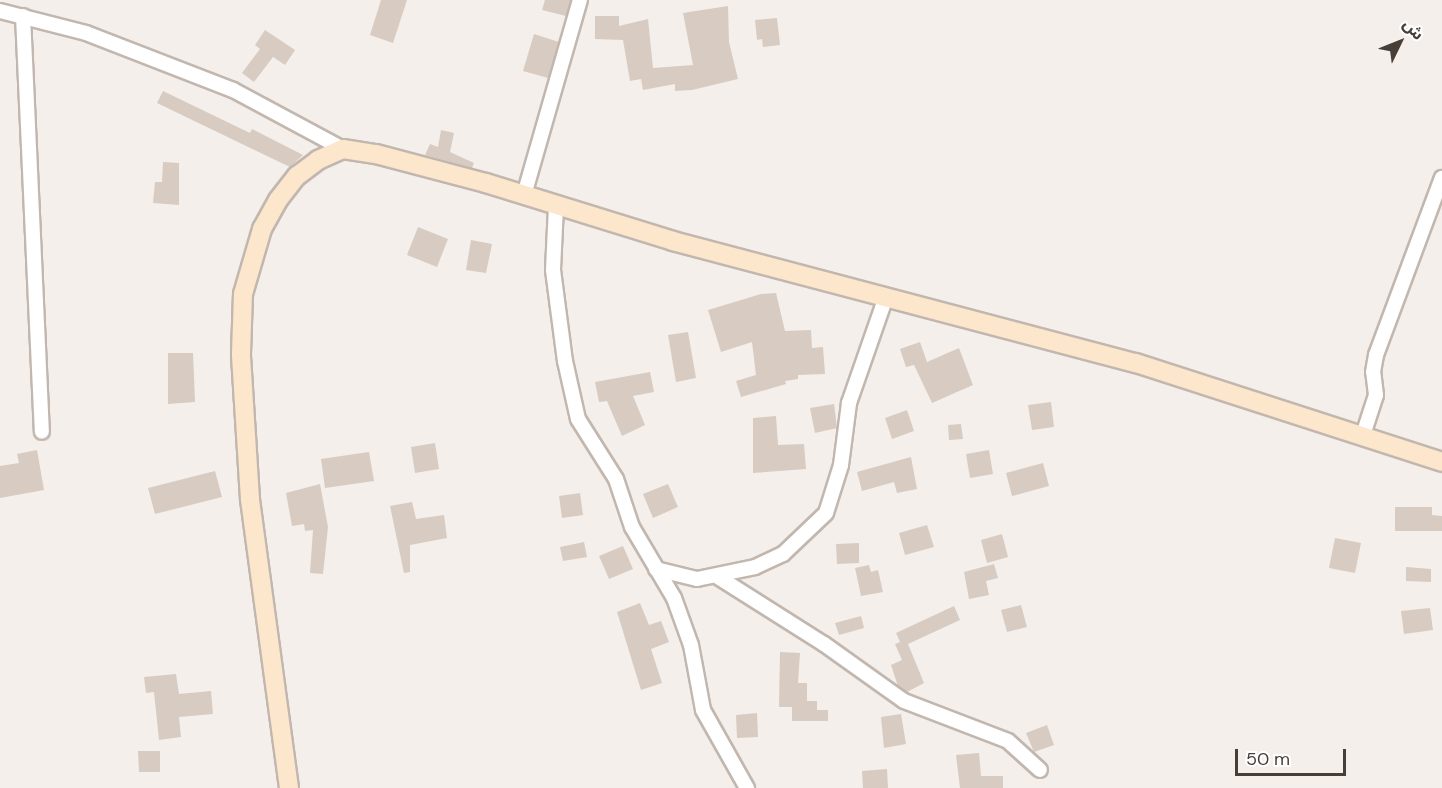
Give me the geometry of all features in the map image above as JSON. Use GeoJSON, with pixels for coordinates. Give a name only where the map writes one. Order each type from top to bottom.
{"type":"FeatureCollection","features":[{"type":"Feature","properties":{"kind":"street"},"geometry":{"type":"LineString","coordinates":[[524,195],[580,0]]}},
{"type":"Feature","properties":{"kind":"street"},"geometry":{"type":"LineString","coordinates":[[42,432],[11,10],[86,33],[233,90],[343,149],[376,154],[886,297],[1136,363],[1442,462]]}},
{"type":"Feature","properties":{"kind":"street"},"geometry":{"type":"LineString","coordinates":[[289,788],[250,499],[241,354],[243,294],[262,229],[278,200],[311,165],[343,149]]}},
{"type":"Feature","properties":{"kind":"street"},"geometry":{"type":"LineString","coordinates":[[1363,435],[1376,395],[1373,372],[1376,355],[1442,178]]}},
{"type":"Feature","properties":{"kind":"street"},"geometry":{"type":"LineString","coordinates":[[556,206],[553,270],[565,361],[578,419],[616,479],[632,527],[674,598],[691,645],[703,710],[747,788]]}},
{"type":"Feature","properties":{"kind":"street"},"geometry":{"type":"LineString","coordinates":[[656,569],[696,579],[718,577],[783,554],[826,513],[841,465],[849,403],[886,297]]}},
{"type":"Feature","properties":{"kind":"street"},"geometry":{"type":"LineString","coordinates":[[718,577],[824,644],[904,701],[1008,741],[1040,770]]}},
{"type":"Feature","properties":{"kind":"building"},"geometry":{"type":"Polygon","coordinates":[[[381,0],[407,0],[393,43],[370,35],[381,0]]]}},
{"type":"Feature","properties":{"kind":"building"},"geometry":{"type":"Polygon","coordinates":[[[545,0],[571,0],[566,16],[542,10],[545,0]]]}},
{"type":"Feature","properties":{"kind":"building"},"geometry":{"type":"Polygon","coordinates":[[[728,6],[729,42],[738,79],[692,90],[675,91],[675,84],[643,90],[641,79],[630,81],[623,40],[595,39],[595,16],[619,16],[619,26],[648,19],[653,68],[693,65],[683,13],[728,6]]]}},
{"type":"Feature","properties":{"kind":"building"},"geometry":{"type":"Polygon","coordinates":[[[777,18],[780,45],[763,47],[762,39],[757,40],[755,20],[777,18]]]}},
{"type":"Feature","properties":{"kind":"building"},"geometry":{"type":"Polygon","coordinates":[[[265,30],[295,50],[285,65],[273,57],[254,82],[242,73],[260,49],[255,45],[265,30]]]}},
{"type":"Feature","properties":{"kind":"building"},"geometry":{"type":"Polygon","coordinates":[[[534,34],[559,42],[548,78],[523,71],[534,34]]]}},
{"type":"Feature","properties":{"kind":"building"},"geometry":{"type":"Polygon","coordinates":[[[163,91],[250,133],[252,129],[303,155],[290,167],[157,103],[163,91]]]}},
{"type":"Feature","properties":{"kind":"building"},"geometry":{"type":"Polygon","coordinates":[[[441,130],[454,133],[450,152],[474,163],[472,168],[425,155],[430,144],[438,147],[441,130]]]}},
{"type":"Feature","properties":{"kind":"building"},"geometry":{"type":"Polygon","coordinates":[[[163,162],[179,163],[179,205],[153,203],[155,182],[162,182],[163,162]]]}},
{"type":"Feature","properties":{"kind":"building"},"geometry":{"type":"Polygon","coordinates":[[[418,227],[448,239],[437,267],[407,255],[418,227]]]}},
{"type":"Feature","properties":{"kind":"building"},"geometry":{"type":"Polygon","coordinates":[[[471,240],[492,244],[486,273],[466,270],[471,240]]]}},
{"type":"Feature","properties":{"kind":"building"},"geometry":{"type":"Polygon","coordinates":[[[776,293],[785,331],[811,330],[812,348],[823,347],[825,374],[798,375],[798,379],[785,381],[786,384],[741,397],[736,381],[756,375],[752,342],[721,352],[708,310],[761,294],[776,293]]]}},
{"type":"Feature","properties":{"kind":"building"},"geometry":{"type":"Polygon","coordinates":[[[688,332],[696,378],[676,382],[668,335],[688,332]]]}},
{"type":"Feature","properties":{"kind":"building"},"geometry":{"type":"Polygon","coordinates":[[[920,342],[927,362],[959,348],[973,385],[932,403],[914,365],[906,367],[900,349],[920,342]]]}},
{"type":"Feature","properties":{"kind":"building"},"geometry":{"type":"Polygon","coordinates":[[[168,353],[193,353],[195,402],[168,404],[168,353]]]}},
{"type":"Feature","properties":{"kind":"building"},"geometry":{"type":"Polygon","coordinates":[[[650,372],[654,392],[633,396],[645,425],[622,436],[607,401],[599,402],[595,382],[650,372]]]}},
{"type":"Feature","properties":{"kind":"building"},"geometry":{"type":"Polygon","coordinates":[[[1051,402],[1054,427],[1032,430],[1028,405],[1051,402]]]}},
{"type":"Feature","properties":{"kind":"building"},"geometry":{"type":"Polygon","coordinates":[[[834,404],[837,428],[815,433],[810,408],[834,404]]]}},
{"type":"Feature","properties":{"kind":"building"},"geometry":{"type":"Polygon","coordinates":[[[907,410],[914,431],[892,439],[885,418],[907,410]]]}},
{"type":"Feature","properties":{"kind":"building"},"geometry":{"type":"Polygon","coordinates":[[[776,416],[778,445],[804,444],[806,469],[753,473],[753,418],[776,416]]]}},
{"type":"Feature","properties":{"kind":"building"},"geometry":{"type":"Polygon","coordinates":[[[961,424],[963,439],[949,440],[948,425],[961,424]]]}},
{"type":"Feature","properties":{"kind":"building"},"geometry":{"type":"Polygon","coordinates":[[[435,443],[439,469],[415,473],[411,447],[435,443]]]}},
{"type":"Feature","properties":{"kind":"building"},"geometry":{"type":"Polygon","coordinates":[[[37,450],[44,490],[0,498],[0,466],[19,463],[17,454],[37,450]]]}},
{"type":"Feature","properties":{"kind":"building"},"geometry":{"type":"Polygon","coordinates":[[[989,450],[993,474],[970,478],[966,454],[989,450]]]}},
{"type":"Feature","properties":{"kind":"building"},"geometry":{"type":"Polygon","coordinates":[[[369,452],[374,481],[325,488],[321,459],[369,452]]]}},
{"type":"Feature","properties":{"kind":"building"},"geometry":{"type":"Polygon","coordinates":[[[911,457],[917,489],[897,493],[894,482],[862,491],[857,472],[911,457]]]}},
{"type":"Feature","properties":{"kind":"building"},"geometry":{"type":"Polygon","coordinates":[[[1043,463],[1049,486],[1012,496],[1006,473],[1043,463]]]}},
{"type":"Feature","properties":{"kind":"building"},"geometry":{"type":"Polygon","coordinates":[[[215,471],[222,497],[155,514],[148,488],[215,471]]]}},
{"type":"Feature","properties":{"kind":"building"},"geometry":{"type":"Polygon","coordinates":[[[320,484],[328,527],[323,574],[310,573],[313,530],[305,531],[304,524],[292,526],[286,493],[320,484]]]}},
{"type":"Feature","properties":{"kind":"building"},"geometry":{"type":"Polygon","coordinates":[[[668,484],[678,507],[653,518],[643,494],[668,484]]]}},
{"type":"Feature","properties":{"kind":"building"},"geometry":{"type":"Polygon","coordinates":[[[580,493],[583,515],[562,518],[559,496],[580,493]]]}},
{"type":"Feature","properties":{"kind":"building"},"geometry":{"type":"Polygon","coordinates":[[[412,502],[416,519],[444,515],[447,538],[410,545],[410,572],[404,573],[390,506],[412,502]]]}},
{"type":"Feature","properties":{"kind":"building"},"geometry":{"type":"Polygon","coordinates":[[[1395,507],[1432,507],[1432,515],[1442,516],[1442,531],[1395,531],[1395,507]]]}},
{"type":"Feature","properties":{"kind":"building"},"geometry":{"type":"Polygon","coordinates":[[[927,525],[934,547],[905,555],[899,533],[927,525]]]}},
{"type":"Feature","properties":{"kind":"building"},"geometry":{"type":"Polygon","coordinates":[[[1002,534],[1008,557],[987,563],[981,540],[1002,534]]]}},
{"type":"Feature","properties":{"kind":"building"},"geometry":{"type":"Polygon","coordinates":[[[1335,538],[1361,543],[1355,573],[1329,568],[1335,538]]]}},
{"type":"Feature","properties":{"kind":"building"},"geometry":{"type":"Polygon","coordinates":[[[584,542],[587,557],[563,561],[560,547],[584,542]]]}},
{"type":"Feature","properties":{"kind":"building"},"geometry":{"type":"Polygon","coordinates":[[[859,543],[859,563],[837,564],[836,544],[859,543]]]}},
{"type":"Feature","properties":{"kind":"building"},"geometry":{"type":"Polygon","coordinates":[[[623,546],[633,569],[609,579],[599,556],[623,546]]]}},
{"type":"Feature","properties":{"kind":"building"},"geometry":{"type":"Polygon","coordinates":[[[994,564],[998,578],[986,581],[989,595],[969,599],[964,572],[994,564]]]}},
{"type":"Feature","properties":{"kind":"building"},"geometry":{"type":"Polygon","coordinates":[[[869,565],[871,572],[878,570],[883,592],[861,596],[855,568],[869,565]]]}},
{"type":"Feature","properties":{"kind":"building"},"geometry":{"type":"Polygon","coordinates":[[[1406,567],[1431,569],[1431,582],[1406,581],[1406,567]]]}},
{"type":"Feature","properties":{"kind":"building"},"geometry":{"type":"Polygon","coordinates":[[[640,603],[649,625],[661,621],[669,642],[651,649],[662,683],[641,690],[617,612],[640,603]]]}},
{"type":"Feature","properties":{"kind":"building"},"geometry":{"type":"Polygon","coordinates":[[[1021,605],[1027,627],[1007,632],[1001,610],[1021,605]]]}},
{"type":"Feature","properties":{"kind":"building"},"geometry":{"type":"Polygon","coordinates":[[[954,606],[960,620],[908,644],[924,683],[907,692],[898,686],[891,665],[902,660],[895,644],[900,642],[896,633],[954,606]]]}},
{"type":"Feature","properties":{"kind":"building"},"geometry":{"type":"Polygon","coordinates":[[[1430,608],[1433,630],[1404,634],[1401,611],[1430,608]]]}},
{"type":"Feature","properties":{"kind":"building"},"geometry":{"type":"Polygon","coordinates":[[[861,616],[864,628],[839,635],[835,623],[861,616]]]}},
{"type":"Feature","properties":{"kind":"building"},"geometry":{"type":"Polygon","coordinates":[[[780,652],[800,653],[798,683],[807,683],[807,701],[817,701],[817,710],[828,710],[828,721],[792,721],[792,707],[779,707],[780,652]]]}},
{"type":"Feature","properties":{"kind":"building"},"geometry":{"type":"Polygon","coordinates":[[[176,674],[179,694],[211,691],[213,714],[179,717],[181,737],[159,740],[154,692],[146,693],[144,677],[176,674]]]}},
{"type":"Feature","properties":{"kind":"building"},"geometry":{"type":"Polygon","coordinates":[[[757,713],[758,737],[737,738],[736,715],[757,713]]]}},
{"type":"Feature","properties":{"kind":"building"},"geometry":{"type":"Polygon","coordinates":[[[901,714],[906,744],[884,748],[881,717],[901,714]]]}},
{"type":"Feature","properties":{"kind":"building"},"geometry":{"type":"Polygon","coordinates":[[[1047,725],[1054,745],[1034,752],[1026,733],[1047,725]]]}},
{"type":"Feature","properties":{"kind":"building"},"geometry":{"type":"Polygon","coordinates":[[[138,751],[160,751],[160,772],[139,772],[138,751]]]}},
{"type":"Feature","properties":{"kind":"building"},"geometry":{"type":"Polygon","coordinates":[[[979,753],[981,776],[1003,776],[1003,788],[960,788],[956,755],[979,753]]]}},
{"type":"Feature","properties":{"kind":"building"},"geometry":{"type":"Polygon","coordinates":[[[887,769],[888,788],[863,788],[862,771],[887,769]]]}}]}
